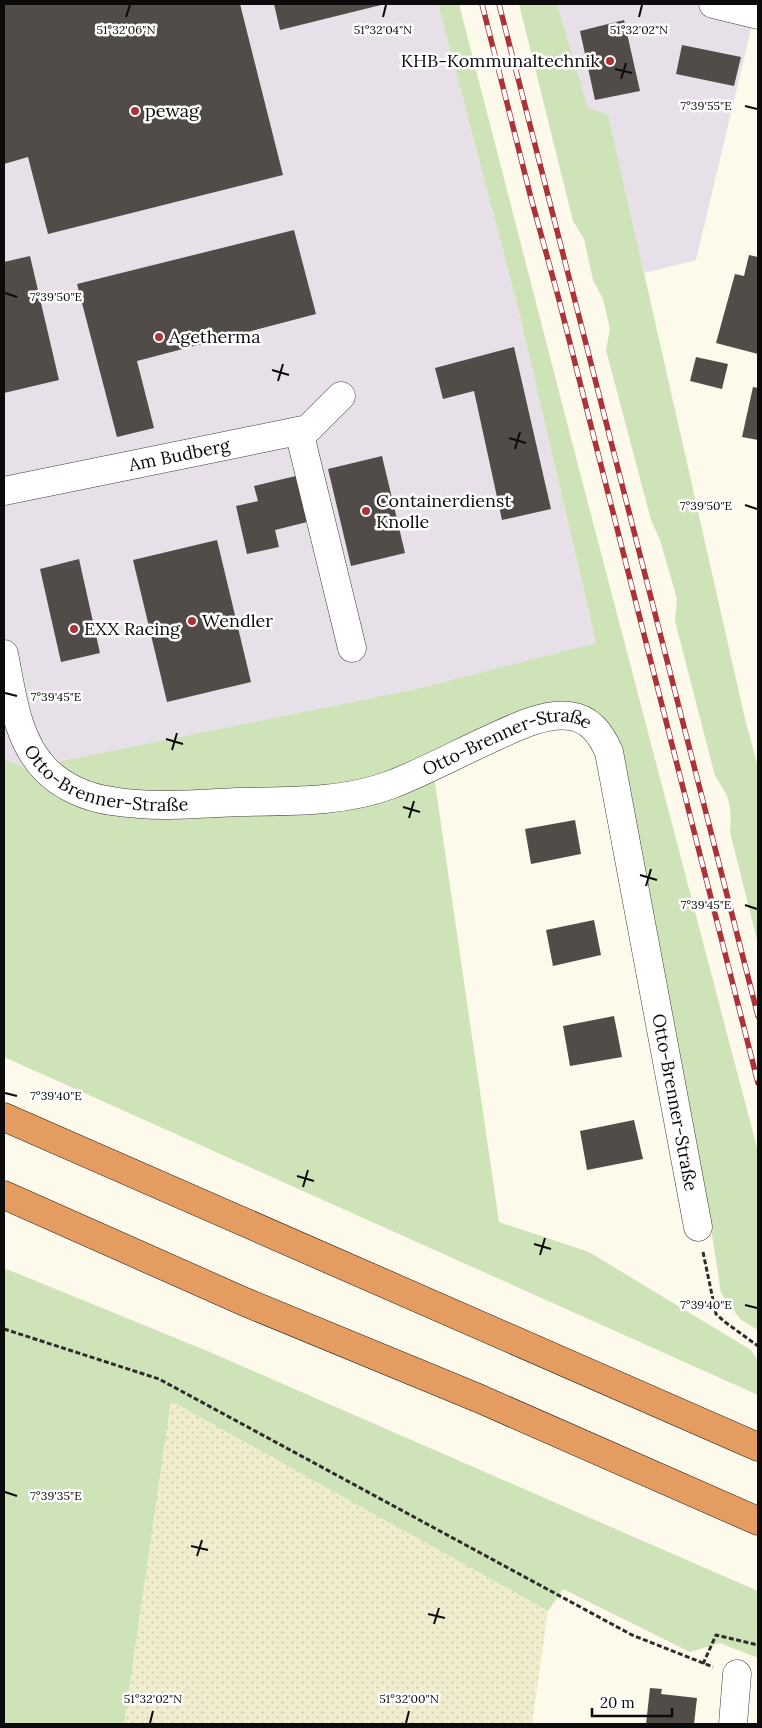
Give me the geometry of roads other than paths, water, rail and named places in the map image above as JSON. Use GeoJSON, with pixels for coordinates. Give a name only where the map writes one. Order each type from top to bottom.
{"type":"FeatureCollection","features":[{"type":"Feature","properties":{"kind":"highway"},"geometry":{"type":"LineString","coordinates":[[4,1117],[758,1447]]}},
{"type":"Feature","properties":{"kind":"highway"},"geometry":{"type":"LineString","coordinates":[[4,1194],[245,1302],[478,1398],[758,1521]]}},
{"type":"Feature","properties":{"kind":"street"},"geometry":{"type":"LineString","coordinates":[[713,4],[758,15]]}},
{"type":"Feature","properties":{"kind":"street","name":"Am Budberg"},"geometry":{"type":"LineString","coordinates":[[4,491],[308,429],[341,396]]}},
{"type":"Feature","properties":{"kind":"street"},"geometry":{"type":"LineString","coordinates":[[299,430],[352,648]]}},
{"type":"Feature","properties":{"kind":"street","name":"Otto-Brenner-Straße"},"geometry":{"type":"LineString","coordinates":[[4,654],[20,730],[31,752],[59,782],[83,794],[111,801],[161,805],[329,799],[360,795],[392,784],[521,725],[568,715],[580,718],[591,725],[602,736],[609,752],[698,1227]]}},
{"type":"Feature","properties":{"kind":"street"},"geometry":{"type":"LineString","coordinates":[[733,1724],[737,1674]]}},
{"type":"Feature","properties":{"kind":"railway"},"geometry":{"type":"LineString","coordinates":[[482,4],[758,1083]]}},
{"type":"Feature","properties":{"kind":"railway"},"geometry":{"type":"LineString","coordinates":[[499,4],[758,1016]]}},
{"type":"Feature","properties":{"kind":"place","name":"KHB-Kommunaltechnik"},"geometry":{"type":"Point","coordinates":[610,61]}},
{"type":"Feature","properties":{"kind":"place","name":"pewag"},"geometry":{"type":"Point","coordinates":[135,111]}},
{"type":"Feature","properties":{"kind":"place","name":"Agetherma"},"geometry":{"type":"Point","coordinates":[159,337]}},
{"type":"Feature","properties":{"kind":"place","name":"Containerdienst Knolle"},"geometry":{"type":"Point","coordinates":[366,511]}},
{"type":"Feature","properties":{"kind":"place","name":"Wendler"},"geometry":{"type":"Point","coordinates":[192,621]}},
{"type":"Feature","properties":{"kind":"place","name":"EXX Racing"},"geometry":{"type":"Point","coordinates":[74,629]}}]}
